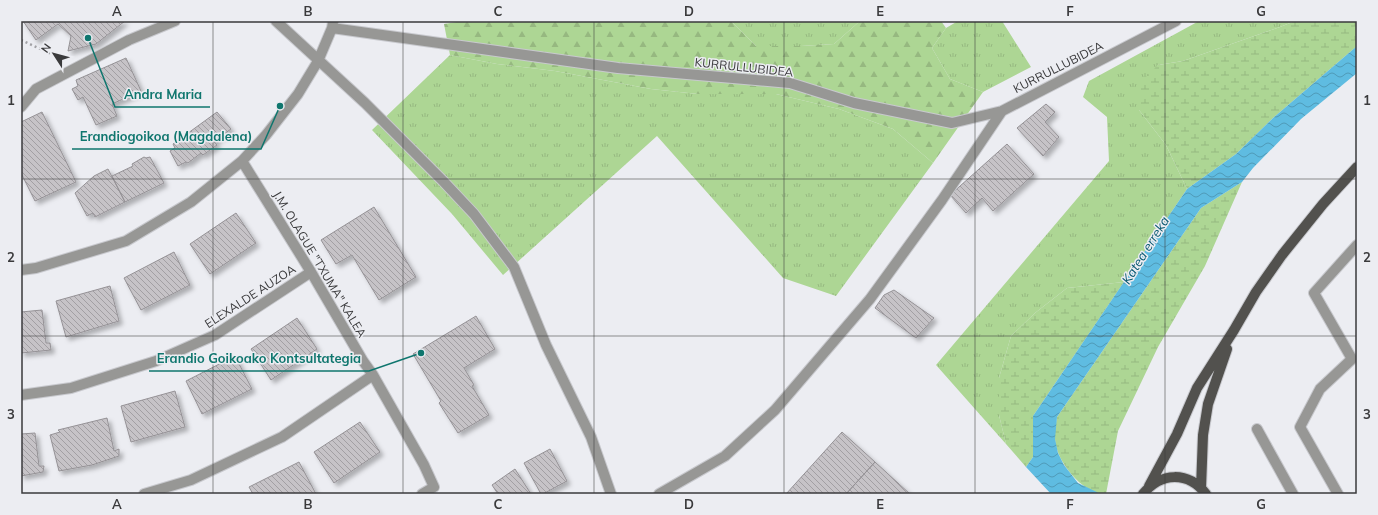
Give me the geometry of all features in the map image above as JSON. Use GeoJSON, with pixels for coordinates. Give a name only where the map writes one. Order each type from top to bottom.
{"type":"FeatureCollection","features":[{"type":"Feature","properties":{"kind":"main road"},"geometry":{"type":"LineString","coordinates":[[1146,490],[1177,434],[1197,388],[1256,292],[1282,255],[1323,204],[1357,168]]}},
{"type":"Feature","properties":{"kind":"main road"},"geometry":{"type":"LineString","coordinates":[[1204,491],[1203,435],[1208,404],[1234,330]]}},
{"type":"Feature","properties":{"kind":"main road"},"geometry":{"type":"LineString","coordinates":[[1146,490],[1159,480],[1170,477],[1181,477],[1192,481],[1204,491]]}},
{"type":"Feature","properties":{"kind":"street"},"geometry":{"type":"LineString","coordinates":[[21,107],[36,89],[129,40],[175,21]]}},
{"type":"Feature","properties":{"kind":"street"},"geometry":{"type":"LineString","coordinates":[[276,21],[365,103],[443,181],[474,214],[514,267],[546,345],[591,436],[611,494]]}},
{"type":"Feature","properties":{"kind":"street","name":"KURRULLUBIDEA"},"geometry":{"type":"LineString","coordinates":[[333,24],[618,68],[790,83],[854,103],[952,123],[1002,111],[1176,21]]}},
{"type":"Feature","properties":{"kind":"street"},"geometry":{"type":"LineString","coordinates":[[21,270],[36,268],[126,241],[191,202],[242,161],[266,135],[298,94],[318,61],[333,24]]}},
{"type":"Feature","properties":{"kind":"street"},"geometry":{"type":"LineString","coordinates":[[659,494],[725,456],[775,410],[870,299],[942,200],[1002,111]]}},
{"type":"Feature","properties":{"kind":"street","name":"J.M. OLAGUE \"TXUMA\" KALEA"},"geometry":{"type":"LineString","coordinates":[[242,161],[374,375],[424,465],[434,487],[422,494]]}},
{"type":"Feature","properties":{"kind":"street"},"geometry":{"type":"LineString","coordinates":[[1338,494],[1300,427],[1320,388],[1352,359],[1314,293],[1357,245]]}},
{"type":"Feature","properties":{"kind":"street","name":"ELEXALDE AUZOA"},"geometry":{"type":"LineString","coordinates":[[21,395],[71,388],[156,361],[215,335],[311,272]]}},
{"type":"Feature","properties":{"kind":"street"},"geometry":{"type":"LineString","coordinates":[[144,494],[191,480],[282,437],[374,375]]}},
{"type":"Feature","properties":{"kind":"street"},"geometry":{"type":"LineString","coordinates":[[1258,429],[1293,494]]}},
{"type":"Feature","properties":{"kind":"path"},"geometry":{"type":"LineString","coordinates":[[21,40],[44,49],[78,67]]}},
{"type":"Feature","properties":{"kind":"green space"},"geometry":{"type":"Polygon","coordinates":[[[463,21],[731,21],[756,46],[801,46],[834,44],[860,21],[941,21],[946,28],[932,48],[950,79],[983,92],[933,163],[893,129],[839,109],[776,94],[698,94],[651,89],[555,71],[497,64],[450,55],[444,24],[463,21]]]}},
{"type":"Feature","properties":{"kind":"green space"},"geometry":{"type":"Polygon","coordinates":[[[731,21],[860,21],[834,44],[756,46],[731,21]]]}},
{"type":"Feature","properties":{"kind":"green space"},"geometry":{"type":"Polygon","coordinates":[[[958,21],[1002,21],[1031,67],[983,92],[950,79],[932,48],[946,28],[958,21]]]}},
{"type":"Feature","properties":{"kind":"green space"},"geometry":{"type":"Polygon","coordinates":[[[1199,21],[1295,21],[1183,61],[1158,65],[1139,110],[1166,145],[1187,189],[1124,282],[1067,288],[1035,313],[1011,336],[999,378],[999,415],[1006,444],[936,365],[1109,161],[1107,117],[1083,97],[1089,81],[1199,21]]]}},
{"type":"Feature","properties":{"kind":"green space"},"geometry":{"type":"Polygon","coordinates":[[[1295,21],[1357,21],[1357,46],[1273,118],[1236,154],[1187,189],[1166,145],[1139,110],[1139,84],[1158,65],[1183,61],[1295,21]]]}},
{"type":"Feature","properties":{"kind":"green space"},"geometry":{"type":"Polygon","coordinates":[[[450,55],[497,64],[555,71],[651,89],[698,94],[776,94],[839,109],[893,129],[933,163],[836,296],[783,278],[657,136],[503,275],[452,214],[372,130],[450,55]]]}},
{"type":"Feature","properties":{"kind":"green space"},"geometry":{"type":"Polygon","coordinates":[[[1242,182],[1205,266],[1158,347],[1118,431],[1106,494],[1097,493],[1088,488],[1072,475],[1060,457],[1056,448],[1055,436],[1057,417],[1201,208],[1242,182]]]}},
{"type":"Feature","properties":{"kind":"green space"},"geometry":{"type":"Polygon","coordinates":[[[1124,282],[1033,416],[1033,457],[1026,467],[1006,444],[999,415],[999,378],[1011,336],[1035,313],[1067,288],[1124,282]]]}},
{"type":"Feature","properties":{"kind":"water"},"geometry":{"type":"Polygon","coordinates":[[[1357,46],[1357,73],[1301,119],[1253,168],[1242,182],[1201,208],[1057,417],[1055,439],[1058,453],[1064,465],[1078,483],[1101,494],[1051,494],[1026,467],[1033,457],[1033,416],[1187,189],[1236,154],[1273,118],[1357,46]]]}},
{"type":"Feature","properties":{"kind":"building"},"geometry":{"type":"Polygon","coordinates":[[[23,21],[125,21],[96,44],[68,51],[71,36],[58,24],[36,40],[23,21]]]}},
{"type":"Feature","properties":{"kind":"building"},"geometry":{"type":"Polygon","coordinates":[[[126,58],[141,91],[112,104],[117,116],[96,125],[83,97],[78,100],[72,89],[78,86],[76,80],[126,58]]]}},
{"type":"Feature","properties":{"kind":"building"},"geometry":{"type":"Polygon","coordinates":[[[1046,104],[1055,112],[1045,122],[1059,137],[1043,156],[1017,128],[1046,104]]]}},
{"type":"Feature","properties":{"kind":"building"},"geometry":{"type":"Polygon","coordinates":[[[42,112],[76,182],[35,201],[21,173],[21,122],[42,112]]]}},
{"type":"Feature","properties":{"kind":"building"},"geometry":{"type":"Polygon","coordinates":[[[217,112],[231,129],[214,141],[217,145],[203,155],[201,153],[188,163],[186,162],[178,166],[170,151],[175,148],[173,144],[217,112]]]}},
{"type":"Feature","properties":{"kind":"building"},"geometry":{"type":"Polygon","coordinates":[[[1007,144],[1034,174],[993,211],[982,198],[966,213],[950,195],[1007,144]]]}},
{"type":"Feature","properties":{"kind":"building"},"geometry":{"type":"Polygon","coordinates":[[[144,157],[150,157],[164,183],[125,202],[112,176],[133,166],[132,164],[144,157]]]}},
{"type":"Feature","properties":{"kind":"building"},"geometry":{"type":"Polygon","coordinates":[[[108,169],[125,202],[95,217],[93,213],[87,216],[75,193],[94,176],[108,169]]]}},
{"type":"Feature","properties":{"kind":"building"},"geometry":{"type":"Polygon","coordinates":[[[374,207],[416,277],[379,300],[352,255],[336,264],[321,240],[374,207]]]}},
{"type":"Feature","properties":{"kind":"building"},"geometry":{"type":"Polygon","coordinates":[[[236,213],[256,243],[210,274],[190,244],[236,213]]]}},
{"type":"Feature","properties":{"kind":"building"},"geometry":{"type":"Polygon","coordinates":[[[174,252],[190,285],[141,310],[124,278],[174,252]]]}},
{"type":"Feature","properties":{"kind":"building"},"geometry":{"type":"Polygon","coordinates":[[[110,286],[119,321],[66,337],[56,301],[110,286]]]}},
{"type":"Feature","properties":{"kind":"building"},"geometry":{"type":"Polygon","coordinates":[[[894,290],[934,318],[916,338],[875,308],[884,295],[894,290]]]}},
{"type":"Feature","properties":{"kind":"building"},"geometry":{"type":"Polygon","coordinates":[[[42,310],[46,343],[50,343],[51,350],[21,353],[21,312],[42,310]]]}},
{"type":"Feature","properties":{"kind":"building"},"geometry":{"type":"Polygon","coordinates":[[[476,316],[495,349],[464,368],[474,385],[472,386],[489,415],[458,433],[439,403],[441,401],[413,354],[476,316]]]}},
{"type":"Feature","properties":{"kind":"building"},"geometry":{"type":"Polygon","coordinates":[[[297,318],[317,349],[271,380],[251,349],[297,318]]]}},
{"type":"Feature","properties":{"kind":"building"},"geometry":{"type":"Polygon","coordinates":[[[235,356],[252,389],[202,414],[186,381],[235,356]]]}},
{"type":"Feature","properties":{"kind":"building"},"geometry":{"type":"Polygon","coordinates":[[[175,391],[185,427],[131,442],[121,406],[175,391]]]}},
{"type":"Feature","properties":{"kind":"building"},"geometry":{"type":"Polygon","coordinates":[[[107,418],[114,451],[119,449],[119,456],[92,465],[59,471],[50,435],[60,432],[58,430],[107,418]]]}},
{"type":"Feature","properties":{"kind":"building"},"geometry":{"type":"Polygon","coordinates":[[[360,422],[380,452],[334,483],[314,452],[360,422]]]}},
{"type":"Feature","properties":{"kind":"building"},"geometry":{"type":"Polygon","coordinates":[[[842,432],[875,462],[846,494],[786,494],[842,432]]]}},
{"type":"Feature","properties":{"kind":"building"},"geometry":{"type":"Polygon","coordinates":[[[35,433],[39,466],[44,466],[43,472],[21,476],[21,434],[35,433]]]}},
{"type":"Feature","properties":{"kind":"building"},"geometry":{"type":"Polygon","coordinates":[[[550,449],[567,481],[541,494],[524,463],[550,449]]]}},
{"type":"Feature","properties":{"kind":"building"},"geometry":{"type":"Polygon","coordinates":[[[299,462],[316,494],[253,494],[249,487],[299,462]]]}},
{"type":"Feature","properties":{"kind":"building"},"geometry":{"type":"Polygon","coordinates":[[[875,462],[910,494],[846,494],[875,462]]]}},
{"type":"Feature","properties":{"kind":"building"},"geometry":{"type":"Polygon","coordinates":[[[515,469],[531,494],[498,494],[492,485],[515,469]]]}},
{"type":"Feature","properties":{"kind":"place","name":"Andra Maria"},"geometry":{"type":"Point","coordinates":[88,38]}},
{"type":"Feature","properties":{"kind":"place","name":"Erandiogoikoa (Magdalena)"},"geometry":{"type":"Point","coordinates":[280,106]}},
{"type":"Feature","properties":{"kind":"place","name":"Erandio Goikoako Kontsultategia"},"geometry":{"type":"Point","coordinates":[421,353]}},
{"type":"Feature","properties":{"kind":"water label","name":"Katea erreka"},"geometry":{"type":"Point","coordinates":[1145,250]}}]}
